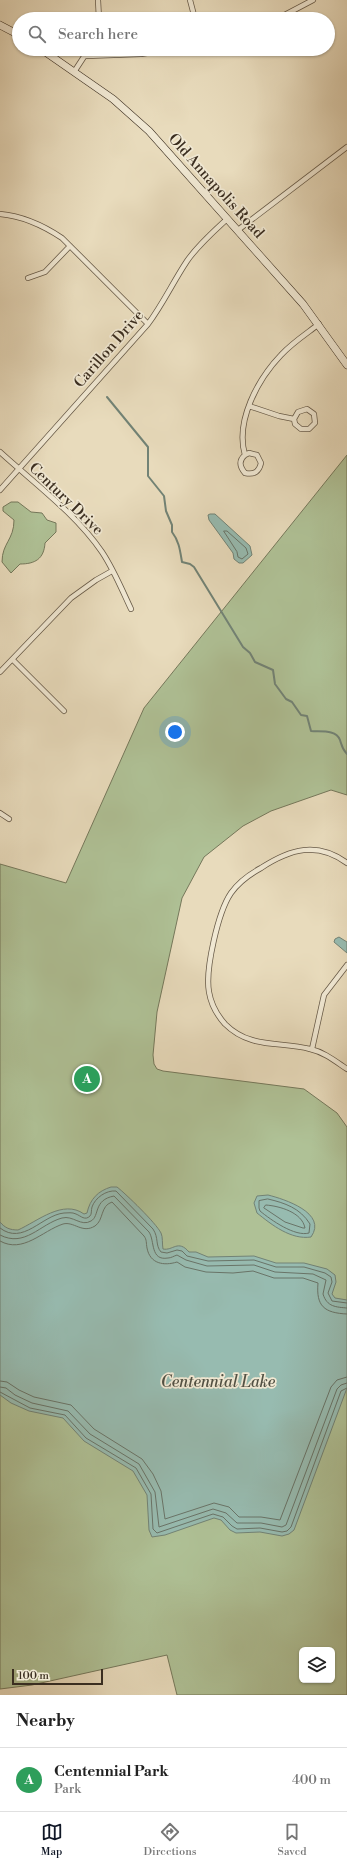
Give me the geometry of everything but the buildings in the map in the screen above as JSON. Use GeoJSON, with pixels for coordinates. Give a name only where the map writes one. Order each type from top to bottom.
{"type":"FeatureCollection","features":[{"type":"Feature","properties":{"kind":"street"},"geometry":{"type":"LineString","coordinates":[[98,0],[98,12]]}},
{"type":"Feature","properties":{"kind":"street"},"geometry":{"type":"LineString","coordinates":[[190,0],[193,12]]}},
{"type":"Feature","properties":{"kind":"street"},"geometry":{"type":"LineString","coordinates":[[290,12],[313,0]]}},
{"type":"Feature","properties":{"kind":"street"},"geometry":{"type":"LineString","coordinates":[[0,25],[12,31]]}},
{"type":"Feature","properties":{"kind":"street","name":"Old Annapolis Road"},"geometry":{"type":"LineString","coordinates":[[51,56],[113,99],[149,131],[304,304],[347,365]]}},
{"type":"Feature","properties":{"kind":"street"},"geometry":{"type":"LineString","coordinates":[[74,72],[86,56]]}},
{"type":"Feature","properties":{"kind":"street"},"geometry":{"type":"LineString","coordinates":[[238,230],[347,147]]}},
{"type":"Feature","properties":{"kind":"street"},"geometry":{"type":"LineString","coordinates":[[0,214],[18,217],[52,232],[70,246],[148,324]]}},
{"type":"Feature","properties":{"kind":"street","name":"Carillon Drive"},"geometry":{"type":"LineString","coordinates":[[0,490],[148,324],[160,308],[187,261],[203,241],[227,219]]}},
{"type":"Feature","properties":{"kind":"street"},"geometry":{"type":"LineString","coordinates":[[28,278],[45,272],[70,246]]}},
{"type":"Feature","properties":{"kind":"street"},"geometry":{"type":"LineString","coordinates":[[245,455],[254,454],[260,459],[261,463],[258,471],[254,474],[245,473],[240,465],[240,461],[245,455],[243,434],[249,406],[255,392],[271,366],[292,344],[319,324]]}},
{"type":"Feature","properties":{"kind":"street"},"geometry":{"type":"LineString","coordinates":[[249,406],[279,416],[294,418]]}},
{"type":"Feature","properties":{"kind":"street"},"geometry":{"type":"LineString","coordinates":[[307,409],[311,411],[315,418],[313,427],[305,430],[298,428],[294,418],[298,412],[307,409]]}},
{"type":"Feature","properties":{"kind":"street","name":"Century Drive"},"geometry":{"type":"LineString","coordinates":[[0,452],[77,522],[102,553],[131,609]]}},
{"type":"Feature","properties":{"kind":"street"},"geometry":{"type":"LineString","coordinates":[[0,672],[71,598],[96,580],[112,571]]}},
{"type":"Feature","properties":{"kind":"street"},"geometry":{"type":"LineString","coordinates":[[13,660],[64,711]]}},
{"type":"Feature","properties":{"kind":"street"},"geometry":{"type":"LineString","coordinates":[[0,813],[9,819]]}},
{"type":"Feature","properties":{"kind":"street"},"geometry":{"type":"LineString","coordinates":[[347,863],[331,854],[317,850],[302,850],[289,852],[253,872],[231,892],[225,902],[219,918],[208,975],[209,991],[218,1016],[226,1025],[245,1039],[256,1042],[312,1049],[332,1058],[347,1069]]}},
{"type":"Feature","properties":{"kind":"street"},"geometry":{"type":"LineString","coordinates":[[312,1049],[324,995],[347,965]]}},
{"type":"Feature","properties":{"kind":"green space"},"geometry":{"type":"Polygon","coordinates":[[[347,455],[347,795],[331,790],[271,811],[243,826],[204,857],[182,898],[157,1012],[153,1055],[154,1064],[157,1069],[163,1071],[304,1089],[337,1113],[347,1127],[347,1695],[177,1695],[167,1655],[32,1685],[0,1689],[0,864],[66,883],[144,708],[347,455]]]}},
{"type":"Feature","properties":{"kind":"green space"},"geometry":{"type":"Polygon","coordinates":[[[11,502],[18,502],[31,512],[42,513],[47,520],[56,523],[56,532],[45,543],[43,553],[38,560],[20,564],[11,573],[2,562],[4,550],[12,532],[14,520],[3,511],[3,507],[11,502]]]}},
{"type":"Feature","properties":{"kind":"water"},"geometry":{"type":"Polygon","coordinates":[[[215,514],[250,546],[252,555],[243,563],[239,563],[234,559],[233,553],[209,520],[208,515],[215,514]]]}},
{"type":"Feature","properties":{"kind":"water"},"geometry":{"type":"Polygon","coordinates":[[[339,937],[347,942],[347,953],[334,942],[335,939],[339,937]]]}},
{"type":"Feature","properties":{"kind":"water","name":"Centennial Lake"},"geometry":{"type":"Polygon","coordinates":[[[111,1187],[117,1187],[158,1228],[162,1235],[163,1249],[182,1246],[189,1252],[196,1252],[208,1257],[254,1256],[276,1263],[304,1263],[327,1269],[335,1275],[336,1282],[332,1294],[335,1298],[347,1300],[347,1388],[294,1530],[289,1534],[282,1536],[260,1532],[236,1533],[230,1530],[221,1520],[214,1518],[165,1535],[152,1537],[149,1530],[147,1495],[133,1471],[84,1441],[63,1418],[29,1411],[11,1403],[0,1395],[0,1222],[8,1228],[18,1230],[59,1210],[76,1210],[84,1214],[87,1213],[92,1200],[98,1193],[111,1187]]]}},
{"type":"Feature","properties":{"kind":"water"},"geometry":{"type":"Polygon","coordinates":[[[268,1195],[302,1208],[309,1214],[314,1221],[315,1228],[311,1237],[296,1236],[282,1231],[257,1213],[254,1203],[257,1196],[268,1195]]]}},
{"type":"Feature","properties":{"kind":"waterway"},"geometry":{"type":"LineString","coordinates":[[107,397],[148,447],[148,476],[164,496],[166,511],[172,525],[172,532],[179,546],[182,562],[190,564],[194,567],[243,647],[250,653],[255,662],[273,670],[275,684],[286,699],[292,702],[301,715],[307,716],[311,731],[335,734],[338,736],[343,749],[347,754]]}},
{"type":"Feature","properties":{"kind":"place","name":"Centennial Park"},"geometry":{"type":"Point","coordinates":[87,1079]}}]}
